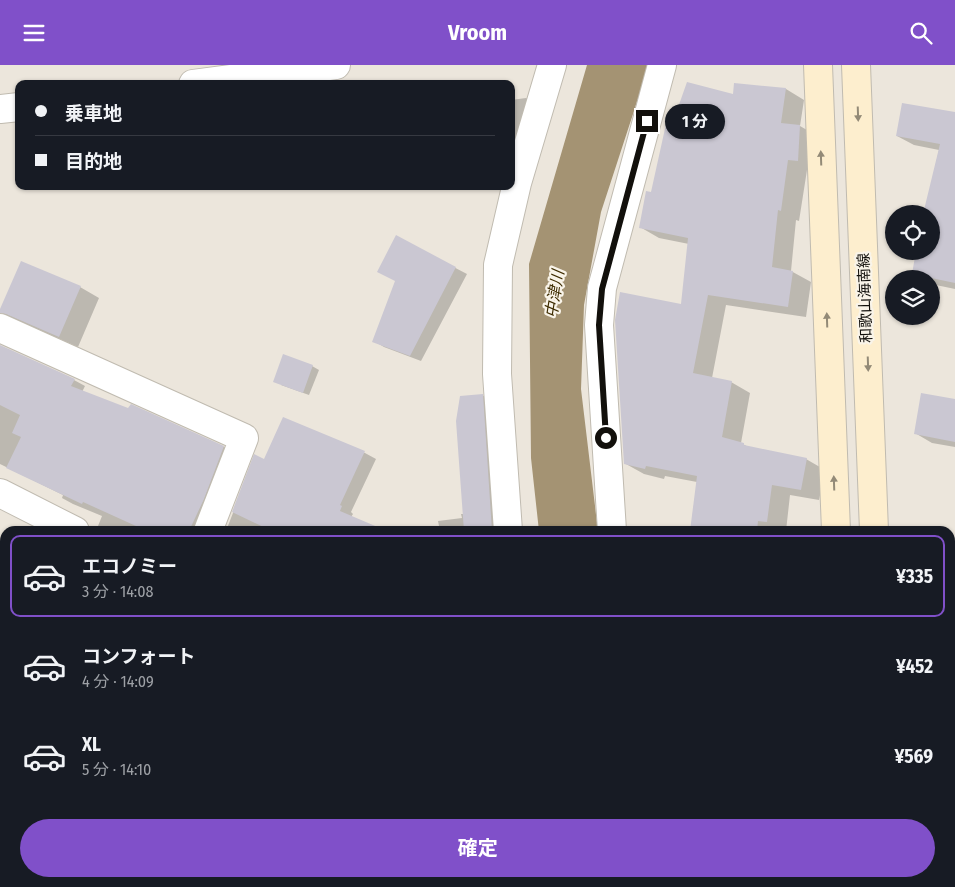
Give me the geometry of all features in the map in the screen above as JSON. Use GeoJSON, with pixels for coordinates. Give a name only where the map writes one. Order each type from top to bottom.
{"type":"FeatureCollection","features":[{"type":"Feature","properties":{"kind":"main road"},"geometry":{"type":"LineString","coordinates":[[818,65],[836,526]]}},
{"type":"Feature","properties":{"kind":"main road","name":"和歌山海南線"},"geometry":{"type":"LineString","coordinates":[[856,65],[874,526]]}},
{"type":"Feature","properties":{"kind":"street"},"geometry":{"type":"LineString","coordinates":[[223,80],[336,65]]}},
{"type":"Feature","properties":{"kind":"street"},"geometry":{"type":"LineString","coordinates":[[508,526],[497,374],[498,265],[517,183],[552,65]]}},
{"type":"Feature","properties":{"kind":"street"},"geometry":{"type":"LineString","coordinates":[[612,526],[599,325],[602,289],[662,65]]}},
{"type":"Feature","properties":{"kind":"street"},"geometry":{"type":"LineString","coordinates":[[0,109],[15,107]]}},
{"type":"Feature","properties":{"kind":"street"},"geometry":{"type":"LineString","coordinates":[[0,328],[244,438],[210,526]]}},
{"type":"Feature","properties":{"kind":"street"},"geometry":{"type":"LineString","coordinates":[[0,493],[65,526]]}},
{"type":"Feature","properties":{"kind":"water","name":"中津川"},"geometry":{"type":"Polygon","coordinates":[[[587,65],[649,65],[601,212],[584,305],[581,389],[597,526],[538,526],[531,458],[529,264],[587,65]]]}},
{"type":"Feature","properties":{"kind":"building"},"geometry":{"type":"Polygon","coordinates":[[[687,82],[733,94],[734,83],[786,88],[781,123],[800,125],[798,161],[788,160],[781,211],[778,210],[772,267],[793,271],[788,307],[708,295],[693,373],[732,381],[722,437],[744,443],[744,445],[807,458],[801,490],[772,485],[767,522],[758,521],[758,526],[691,526],[697,476],[646,466],[645,469],[624,464],[615,320],[620,292],[681,304],[688,238],[639,228],[646,191],[651,192],[668,115],[675,116],[687,82]]]}},
{"type":"Feature","properties":{"kind":"building"},"geometry":{"type":"Polygon","coordinates":[[[902,103],[955,112],[955,283],[940,280],[940,270],[913,270],[914,260],[940,260],[940,205],[925,205],[940,144],[896,136],[902,103]]]}},
{"type":"Feature","properties":{"kind":"building"},"geometry":{"type":"Polygon","coordinates":[[[396,235],[456,267],[410,356],[372,342],[395,281],[377,272],[396,235]]]}},
{"type":"Feature","properties":{"kind":"building"},"geometry":{"type":"Polygon","coordinates":[[[21,261],[81,286],[59,337],[0,313],[21,261]]]}},
{"type":"Feature","properties":{"kind":"building"},"geometry":{"type":"Polygon","coordinates":[[[0,345],[75,379],[71,386],[128,408],[131,404],[224,446],[204,499],[191,526],[136,526],[83,502],[82,504],[6,468],[21,437],[12,433],[20,415],[0,405],[0,345]]]}},
{"type":"Feature","properties":{"kind":"building"},"geometry":{"type":"Polygon","coordinates":[[[283,354],[313,365],[303,393],[273,382],[283,354]]]}},
{"type":"Feature","properties":{"kind":"building"},"geometry":{"type":"Polygon","coordinates":[[[921,393],[955,399],[955,442],[914,434],[921,393]]]}},
{"type":"Feature","properties":{"kind":"building"},"geometry":{"type":"Polygon","coordinates":[[[483,394],[492,526],[464,526],[456,421],[460,396],[483,394]]]}},
{"type":"Feature","properties":{"kind":"building"},"geometry":{"type":"Polygon","coordinates":[[[283,417],[365,451],[340,505],[342,506],[340,511],[375,526],[261,526],[232,512],[254,454],[264,459],[283,417]]]}},
{"type":"Feature","properties":{"kind":"route"},"geometry":{"type":"LineString","coordinates":[[606,438],[599,325],[602,289],[647,121]]}}]}
